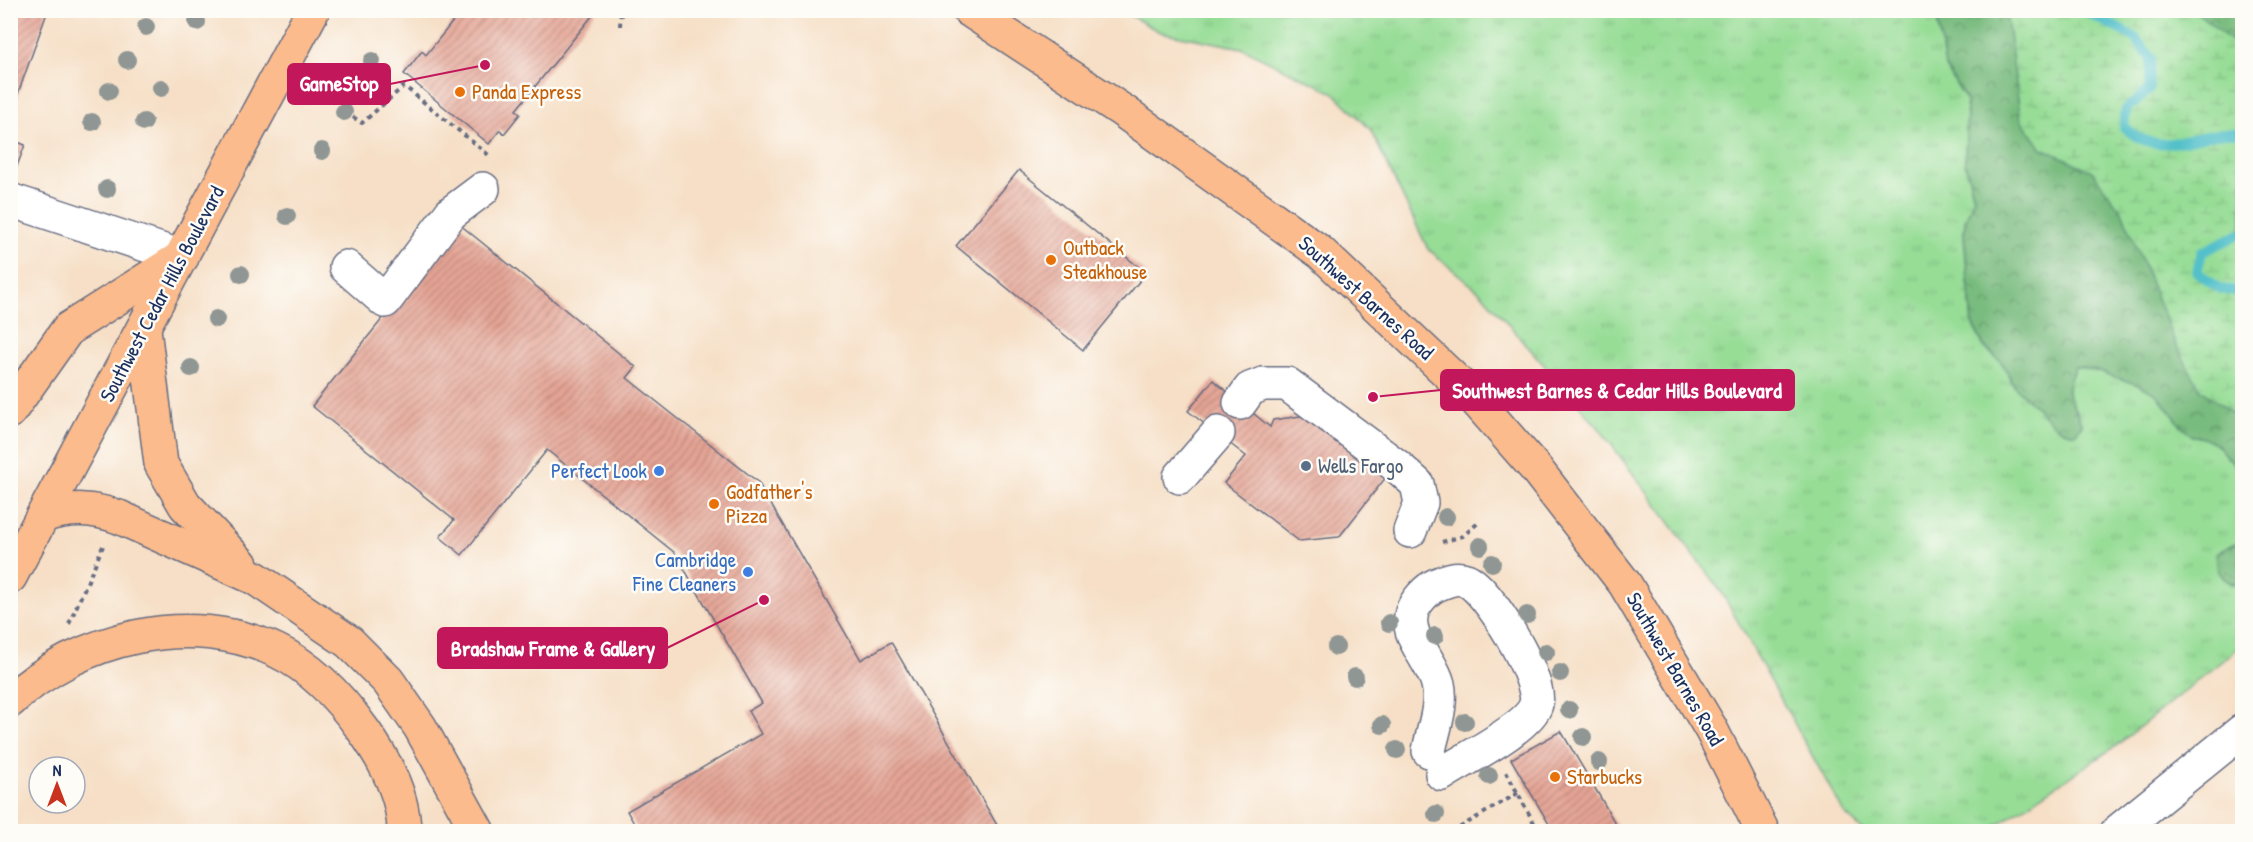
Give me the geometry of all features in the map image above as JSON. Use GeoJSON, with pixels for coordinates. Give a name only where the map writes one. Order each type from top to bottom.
{"type":"FeatureCollection","features":[{"type":"Feature","properties":{"kind":"main road"},"geometry":{"type":"LineString","coordinates":[[287,10],[288,58]]}},
{"type":"Feature","properties":{"kind":"main road","name":"Southwest Cedar Hills Boulevard"},"geometry":{"type":"LineString","coordinates":[[10,577],[313,10]]}},
{"type":"Feature","properties":{"kind":"main road","name":"Southwest Barnes Road"},"geometry":{"type":"LineString","coordinates":[[969,10],[1132,117],[1320,252],[1473,397],[1536,469],[1625,584],[1711,729],[1763,831]]}},
{"type":"Feature","properties":{"kind":"main road"},"geometry":{"type":"LineString","coordinates":[[10,411],[68,329],[182,257]]}},
{"type":"Feature","properties":{"kind":"main road"},"geometry":{"type":"LineString","coordinates":[[144,329],[161,464],[185,505],[255,578]]}},
{"type":"Feature","properties":{"kind":"main road"},"geometry":{"type":"LineString","coordinates":[[45,515],[70,508],[97,510],[255,578],[349,642],[388,681],[420,727],[478,831]]}},
{"type":"Feature","properties":{"kind":"main road"},"geometry":{"type":"LineString","coordinates":[[10,701],[30,683],[72,657],[133,637],[169,632],[213,632],[245,638],[279,652],[313,675],[345,704],[378,751],[394,785],[404,831]]}},
{"type":"Feature","properties":{"kind":"street"},"geometry":{"type":"LineString","coordinates":[[346,267],[386,301],[452,213],[483,189]]}},
{"type":"Feature","properties":{"kind":"street"},"geometry":{"type":"LineString","coordinates":[[10,200],[182,257]]}},
{"type":"Feature","properties":{"kind":"street"},"geometry":{"type":"LineString","coordinates":[[1240,403],[1250,389],[1263,384],[1287,384],[1398,467],[1417,484],[1421,503],[1410,531]]}},
{"type":"Feature","properties":{"kind":"street"},"geometry":{"type":"LineString","coordinates":[[1180,477],[1218,433]]}},
{"type":"Feature","properties":{"kind":"street"},"geometry":{"type":"LineString","coordinates":[[1448,579],[1464,579],[1477,586],[1487,596],[1528,668],[1536,686],[1536,703],[1530,715],[1518,725],[1435,763],[1440,700],[1438,682],[1418,642],[1412,624],[1412,612],[1429,588],[1448,579]]}},
{"type":"Feature","properties":{"kind":"street"},"geometry":{"type":"LineString","coordinates":[[2117,831],[2242,731]]}},
{"type":"Feature","properties":{"kind":"path"},"geometry":{"type":"LineString","coordinates":[[620,26],[621,10]]}},
{"type":"Feature","properties":{"kind":"path"},"geometry":{"type":"LineString","coordinates":[[353,117],[362,123],[404,86],[494,159]]}},
{"type":"Feature","properties":{"kind":"path"},"geometry":{"type":"LineString","coordinates":[[1463,536],[1479,522]]}},
{"type":"Feature","properties":{"kind":"path"},"geometry":{"type":"LineString","coordinates":[[68,628],[106,540]]}},
{"type":"Feature","properties":{"kind":"path"},"geometry":{"type":"LineString","coordinates":[[1452,831],[1518,793]]}},
{"type":"Feature","properties":{"kind":"green space"},"geometry":{"type":"Polygon","coordinates":[[[1308,10],[1329,14],[1339,10],[1936,11],[1943,55],[1965,98],[1967,110],[1965,162],[1974,198],[1965,221],[1964,235],[1972,323],[1984,347],[2002,363],[2015,387],[2063,431],[2078,413],[2070,402],[2068,391],[2075,367],[2092,370],[2142,387],[2157,395],[2186,430],[2214,443],[2242,471],[2242,540],[2217,553],[2231,584],[2242,585],[2242,645],[2116,746],[1988,831],[1864,831],[1844,813],[1722,593],[1599,428],[1482,294],[1428,249],[1370,129],[1334,93],[1242,48],[1160,32],[1122,11],[1308,10]]]}},
{"type":"Feature","properties":{"kind":"green space"},"geometry":{"type":"Polygon","coordinates":[[[1936,11],[2006,11],[2021,120],[2042,148],[2092,171],[2123,213],[2175,343],[2200,389],[2242,420],[2242,471],[2214,443],[2186,430],[2157,395],[2142,387],[2092,370],[2075,367],[2068,385],[2068,392],[2082,425],[2075,434],[2063,431],[2015,387],[2002,363],[1984,346],[1972,323],[1964,235],[1965,221],[1974,198],[1965,162],[1967,110],[1965,98],[1945,67],[1936,11]]]}},
{"type":"Feature","properties":{"kind":"green space"},"geometry":{"type":"Polygon","coordinates":[[[2006,11],[2195,11],[2242,50],[2242,420],[2200,389],[2175,343],[2123,213],[2092,171],[2042,148],[2021,120],[2006,11]]]}},
{"type":"Feature","properties":{"kind":"green space"},"geometry":{"type":"Polygon","coordinates":[[[2195,11],[2242,11],[2242,50],[2195,11]]]}},
{"type":"Feature","properties":{"kind":"green space"},"geometry":{"type":"Polygon","coordinates":[[[2242,540],[2242,585],[2230,582],[2222,576],[2217,566],[2217,553],[2242,540]]]}},
{"type":"Feature","properties":{"kind":"building"},"geometry":{"type":"Polygon","coordinates":[[[10,10],[48,10],[11,113],[10,113],[10,10]]]}},
{"type":"Feature","properties":{"kind":"building"},"geometry":{"type":"Polygon","coordinates":[[[462,10],[597,10],[516,110],[520,114],[504,134],[500,130],[489,144],[404,74],[422,51],[426,55],[462,10]]]}},
{"type":"Feature","properties":{"kind":"building"},"geometry":{"type":"Polygon","coordinates":[[[10,139],[25,145],[11,182],[10,182],[10,139]]]}},
{"type":"Feature","properties":{"kind":"building","name":"Outback Steakhouse"},"geometry":{"type":"Polygon","coordinates":[[[1019,170],[1146,273],[1083,350],[956,246],[1019,170]]]}},
{"type":"Feature","properties":{"kind":"building"},"geometry":{"type":"Polygon","coordinates":[[[459,224],[636,367],[627,378],[758,482],[861,660],[891,642],[1001,832],[639,832],[627,811],[761,734],[748,711],[762,703],[675,553],[547,450],[462,555],[440,537],[454,520],[312,406],[459,224]]]}},
{"type":"Feature","properties":{"kind":"building","name":"Wells Fargo"},"geometry":{"type":"Polygon","coordinates":[[[1213,380],[1270,427],[1273,420],[1308,415],[1387,476],[1339,537],[1299,541],[1224,483],[1246,456],[1188,411],[1213,380]]]}},
{"type":"Feature","properties":{"kind":"building","name":"Starbucks"},"geometry":{"type":"Polygon","coordinates":[[[1561,731],[1620,832],[1553,832],[1511,759],[1561,731]]]}},
{"type":"Feature","properties":{"kind":"waterway"},"geometry":{"type":"LineString","coordinates":[[2083,10],[2134,37],[2151,58],[2149,90],[2126,109],[2124,127],[2138,138],[2153,143],[2167,143],[2227,133],[2242,134]]}},
{"type":"Feature","properties":{"kind":"waterway"},"geometry":{"type":"LineString","coordinates":[[2242,233],[2202,252],[2197,272],[2220,289],[2242,292]]}},
{"type":"Feature","properties":{"kind":"place","name":"GameStop"},"geometry":{"type":"Point","coordinates":[485,65]}},
{"type":"Feature","properties":{"kind":"place","name":"Panda Express"},"geometry":{"type":"Point","coordinates":[460,92]}},
{"type":"Feature","properties":{"kind":"place","name":"Outback Steakhouse"},"geometry":{"type":"Point","coordinates":[1051,260]}},
{"type":"Feature","properties":{"kind":"place","name":"Southwest Barnes & Cedar Hills Boulevard"},"geometry":{"type":"Point","coordinates":[1373,397]}},
{"type":"Feature","properties":{"kind":"place","name":"Wells Fargo"},"geometry":{"type":"Point","coordinates":[1306,466]}},
{"type":"Feature","properties":{"kind":"place","name":"Perfect Look"},"geometry":{"type":"Point","coordinates":[659,471]}},
{"type":"Feature","properties":{"kind":"place","name":"Godfather's Pizza"},"geometry":{"type":"Point","coordinates":[714,504]}},
{"type":"Feature","properties":{"kind":"place","name":"Cambridge Fine Cleaners"},"geometry":{"type":"Point","coordinates":[748,572]}},
{"type":"Feature","properties":{"kind":"place","name":"Bradshaw Frame & Gallery"},"geometry":{"type":"Point","coordinates":[764,600]}},
{"type":"Feature","properties":{"kind":"place","name":"Starbucks"},"geometry":{"type":"Point","coordinates":[1555,777]}}]}
